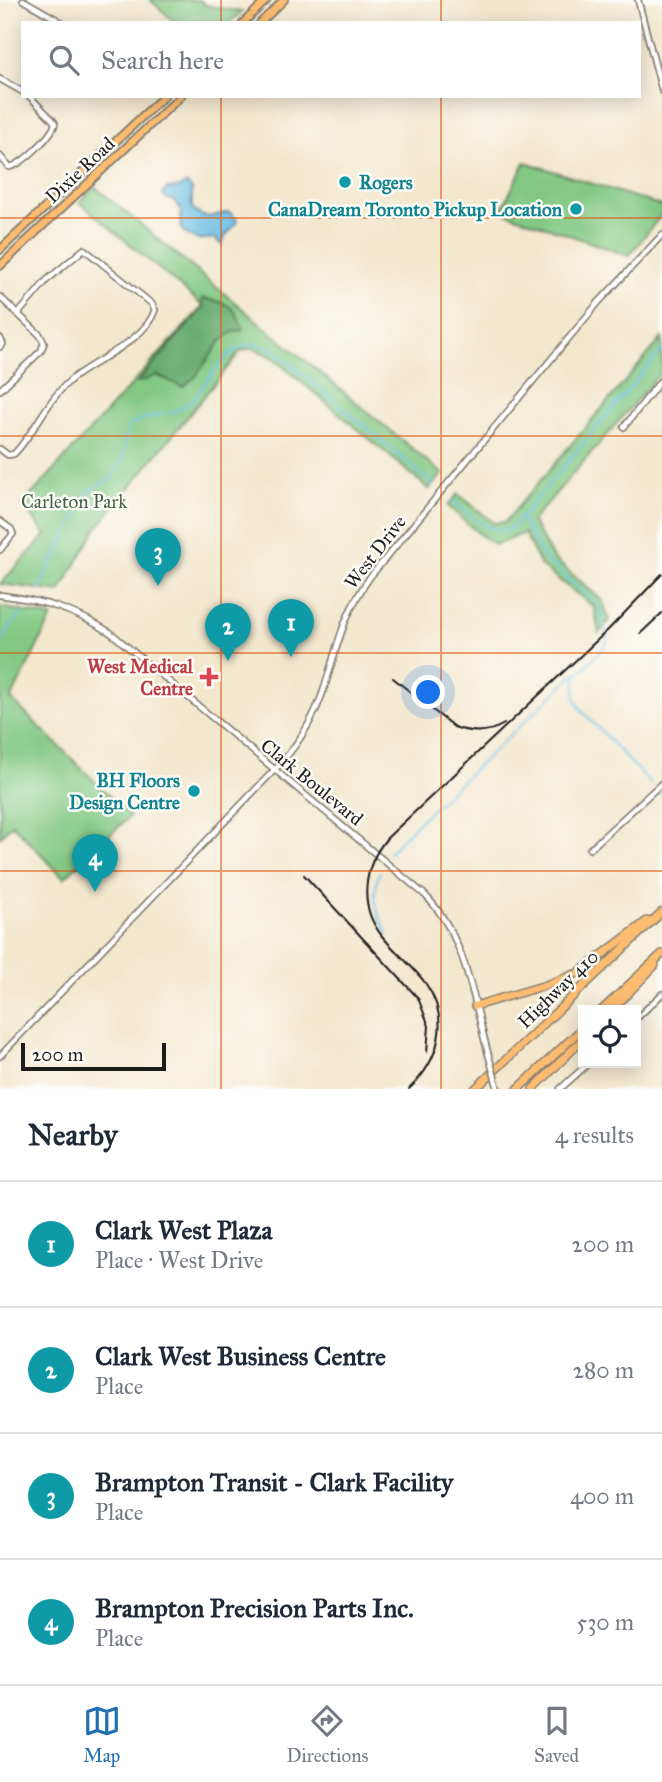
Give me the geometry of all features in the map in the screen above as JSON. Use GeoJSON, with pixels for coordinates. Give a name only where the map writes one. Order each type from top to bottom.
{"type":"FeatureCollection","features":[{"type":"Feature","properties":{"kind":"highway"},"geometry":{"type":"LineString","coordinates":[[475,1006],[578,973],[662,911]]}},
{"type":"Feature","properties":{"kind":"highway","name":"Highway 410"},"geometry":{"type":"LineString","coordinates":[[475,1089],[662,911]]}},
{"type":"Feature","properties":{"kind":"highway"},"geometry":{"type":"LineString","coordinates":[[607,1005],[662,955]]}},
{"type":"Feature","properties":{"kind":"highway"},"geometry":{"type":"LineString","coordinates":[[617,1005],[648,975],[662,955]]}},
{"type":"Feature","properties":{"kind":"highway"},"geometry":{"type":"LineString","coordinates":[[518,1089],[578,1033]]}},
{"type":"Feature","properties":{"kind":"highway"},"geometry":{"type":"LineString","coordinates":[[533,1089],[578,1045]]}},
{"type":"Feature","properties":{"kind":"main road"},"geometry":{"type":"LineString","coordinates":[[245,21],[267,0]]}},
{"type":"Feature","properties":{"kind":"main road"},"geometry":{"type":"LineString","coordinates":[[262,21],[284,0]]}},
{"type":"Feature","properties":{"kind":"main road","name":"Dixie Road"},"geometry":{"type":"LineString","coordinates":[[0,250],[161,98]]}},
{"type":"Feature","properties":{"kind":"main road","name":"Dixie Road"},"geometry":{"type":"LineString","coordinates":[[0,266],[179,98]]}},
{"type":"Feature","properties":{"kind":"street"},"geometry":{"type":"LineString","coordinates":[[23,0],[60,21]]}},
{"type":"Feature","properties":{"kind":"street"},"geometry":{"type":"LineString","coordinates":[[638,0],[662,91]]}},
{"type":"Feature","properties":{"kind":"street"},"geometry":{"type":"LineString","coordinates":[[0,79],[21,91]]}},
{"type":"Feature","properties":{"kind":"street"},"geometry":{"type":"LineString","coordinates":[[0,156],[9,167],[17,165],[53,132],[55,123],[52,118],[31,98]]}},
{"type":"Feature","properties":{"kind":"street"},"geometry":{"type":"LineString","coordinates":[[163,98],[170,107]]}},
{"type":"Feature","properties":{"kind":"street","name":"West Drive"},"geometry":{"type":"LineString","coordinates":[[0,1056],[276,770],[293,749],[323,692],[342,626],[365,584],[598,303],[662,235]]}},
{"type":"Feature","properties":{"kind":"street"},"geometry":{"type":"LineString","coordinates":[[654,242],[662,242]]}},
{"type":"Feature","properties":{"kind":"street"},"geometry":{"type":"LineString","coordinates":[[0,449],[8,455],[14,454],[45,408],[61,391],[73,379],[133,338],[155,310],[152,304],[84,249],[47,280],[18,314]]}},
{"type":"Feature","properties":{"kind":"street"},"geometry":{"type":"LineString","coordinates":[[0,297],[43,338],[43,348],[0,390]]}},
{"type":"Feature","properties":{"kind":"street"},"geometry":{"type":"LineString","coordinates":[[0,338],[3,344],[0,347]]}},
{"type":"Feature","properties":{"kind":"street"},"geometry":{"type":"LineString","coordinates":[[624,427],[662,379]]}},
{"type":"Feature","properties":{"kind":"street"},"geometry":{"type":"LineString","coordinates":[[0,521],[13,534],[0,550]]}},
{"type":"Feature","properties":{"kind":"street","name":"Clark Boulevard"},"geometry":{"type":"LineString","coordinates":[[0,595],[51,603],[93,621],[369,846],[436,906],[460,950],[498,1089]]}},
{"type":"Feature","properties":{"kind":"street"},"geometry":{"type":"LineString","coordinates":[[590,849],[662,783]]}},
{"type":"Feature","properties":{"kind":"street"},"geometry":{"type":"LineString","coordinates":[[641,1014],[662,994]]}},
{"type":"Feature","properties":{"kind":"street"},"geometry":{"type":"LineString","coordinates":[[560,1089],[583,1068]]}},
{"type":"Feature","properties":{"kind":"green space"},"geometry":{"type":"Polygon","coordinates":[[[150,0],[200,0],[205,5],[242,12],[231,21],[174,21],[150,0]]]}},
{"type":"Feature","properties":{"kind":"green space"},"geometry":{"type":"Polygon","coordinates":[[[525,162],[662,206],[662,214],[629,256],[501,211],[525,162]]]}},
{"type":"Feature","properties":{"kind":"green space","name":"Carleton Park"},"geometry":{"type":"Polygon","coordinates":[[[95,187],[443,474],[429,489],[272,357],[253,348],[241,351],[96,529],[60,592],[0,584],[46,535],[22,505],[203,306],[79,202],[95,187]]]}},
{"type":"Feature","properties":{"kind":"green space"},"geometry":{"type":"Polygon","coordinates":[[[202,298],[229,306],[237,314],[243,330],[233,332],[222,340],[195,377],[183,387],[156,375],[138,382],[203,308],[202,298]]]}},
{"type":"Feature","properties":{"kind":"green space"},"geometry":{"type":"Polygon","coordinates":[[[662,338],[662,371],[532,521],[553,558],[603,601],[609,620],[599,633],[594,607],[541,566],[524,533],[495,545],[448,506],[458,494],[494,523],[505,522],[662,338]]]}},
{"type":"Feature","properties":{"kind":"green space"},"geometry":{"type":"Polygon","coordinates":[[[0,607],[52,617],[11,699],[130,816],[64,878],[12,824],[0,837],[0,607]]]}},
{"type":"Feature","properties":{"kind":"water"},"geometry":{"type":"Polygon","coordinates":[[[187,184],[192,189],[192,208],[198,213],[210,217],[229,212],[236,218],[237,223],[226,235],[222,245],[214,238],[198,240],[184,233],[180,223],[181,209],[174,201],[164,197],[163,193],[167,189],[187,184]]]}},
{"type":"Feature","properties":{"kind":"waterway"},"geometry":{"type":"LineString","coordinates":[[169,413],[183,407],[195,397],[225,358],[237,349],[252,345],[271,348],[433,484]]}},
{"type":"Feature","properties":{"kind":"waterway"},"geometry":{"type":"LineString","coordinates":[[452,500],[486,526],[493,529],[511,529],[662,350]]}},
{"type":"Feature","properties":{"kind":"waterway"},"geometry":{"type":"LineString","coordinates":[[39,588],[89,491],[112,478],[121,462],[129,425],[164,414]]}},
{"type":"Feature","properties":{"kind":"waterway"},"geometry":{"type":"LineString","coordinates":[[520,517],[544,558],[598,605],[607,637],[606,645],[576,676],[575,697],[581,710],[651,784]]}},
{"type":"Feature","properties":{"kind":"waterway"},"geometry":{"type":"LineString","coordinates":[[0,647],[4,636],[21,613]]}},
{"type":"Feature","properties":{"kind":"waterway"},"geometry":{"type":"LineString","coordinates":[[389,853],[577,672]]}},
{"type":"Feature","properties":{"kind":"waterway"},"geometry":{"type":"LineString","coordinates":[[380,872],[375,888],[376,904],[388,934]]}},
{"type":"Feature","properties":{"kind":"railway"},"geometry":{"type":"LineString","coordinates":[[409,1089],[428,1066],[434,1053],[440,1026],[438,1012],[426,984],[374,924],[369,912],[366,887],[373,861],[387,838],[609,629],[662,574]]}},
{"type":"Feature","properties":{"kind":"railway"},"geometry":{"type":"LineString","coordinates":[[640,634],[662,613]]}},
{"type":"Feature","properties":{"kind":"railway"},"geometry":{"type":"LineString","coordinates":[[393,678],[454,727],[479,732],[504,724]]}},
{"type":"Feature","properties":{"kind":"railway"},"geometry":{"type":"LineString","coordinates":[[304,875],[418,998],[429,1026],[427,1052]]}},
{"type":"Feature","properties":{"kind":"place","name":"Rogers"},"geometry":{"type":"Point","coordinates":[345,182]}},
{"type":"Feature","properties":{"kind":"place","name":"CanaDream Toronto Pickup Location"},"geometry":{"type":"Point","coordinates":[576,209]}},
{"type":"Feature","properties":{"kind":"place","name":"Brampton Transit - Clark Facility"},"geometry":{"type":"Point","coordinates":[158,586]}},
{"type":"Feature","properties":{"kind":"place","name":"Clark West Plaza"},"geometry":{"type":"Point","coordinates":[291,657]}},
{"type":"Feature","properties":{"kind":"place","name":"Clark West Business Centre"},"geometry":{"type":"Point","coordinates":[228,661]}},
{"type":"Feature","properties":{"kind":"place","name":"West Medical Centre"},"geometry":{"type":"Point","coordinates":[209,677]}},
{"type":"Feature","properties":{"kind":"place","name":"BH Floors Design Centre"},"geometry":{"type":"Point","coordinates":[194,791]}},
{"type":"Feature","properties":{"kind":"place","name":"Brampton Precision Parts Inc."},"geometry":{"type":"Point","coordinates":[95,892]}}]}
